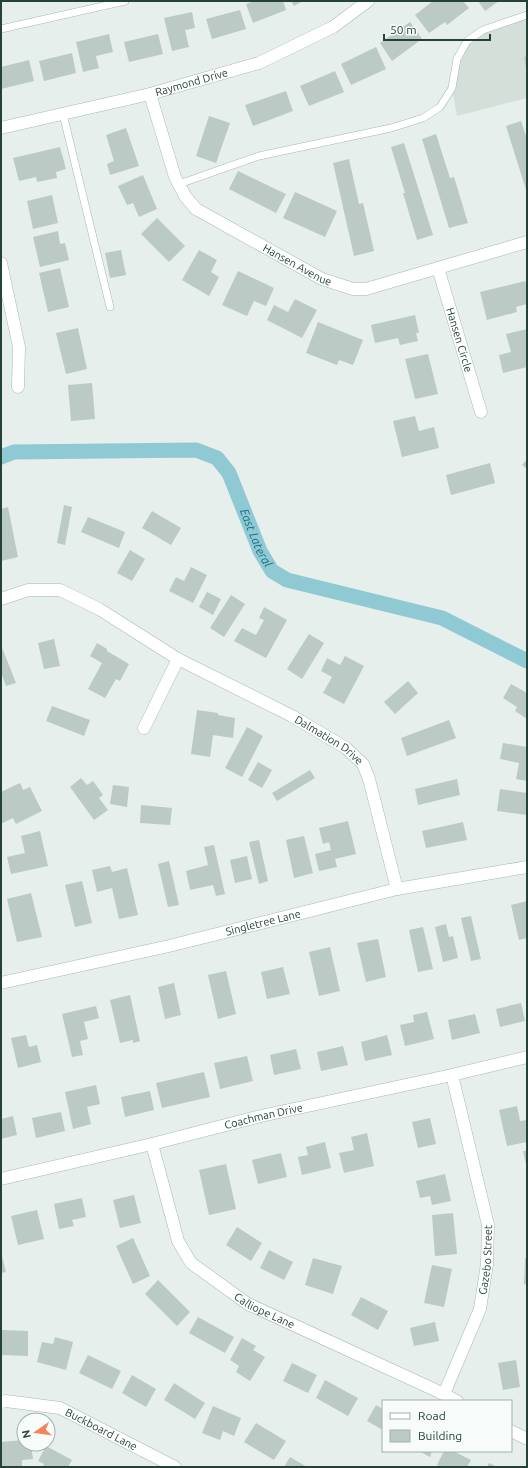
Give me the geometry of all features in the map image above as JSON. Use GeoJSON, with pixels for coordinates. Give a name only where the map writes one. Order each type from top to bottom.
{"type":"FeatureCollection","features":[{"type":"Feature","properties":{"kind":"street","name":"Raymond Drive"},"geometry":{"type":"LineString","coordinates":[[1,128],[150,94],[259,64],[333,27],[368,1]]}},
{"type":"Feature","properties":{"kind":"street","name":"Hansen Avenue"},"geometry":{"type":"LineString","coordinates":[[150,94],[175,177],[185,196],[196,209],[322,279],[353,289],[366,289],[527,242]]}},
{"type":"Feature","properties":{"kind":"street"},"geometry":{"type":"LineString","coordinates":[[1,263],[19,347],[18,387]]}},
{"type":"Feature","properties":{"kind":"street","name":"Hansen Circle"},"geometry":{"type":"LineString","coordinates":[[438,268],[481,412]]}},
{"type":"Feature","properties":{"kind":"street","name":"Dalmation Drive"},"geometry":{"type":"LineString","coordinates":[[1,598],[28,590],[60,590],[99,609],[178,659],[292,716],[346,748],[363,764],[369,779],[397,889]]}},
{"type":"Feature","properties":{"kind":"street"},"geometry":{"type":"LineString","coordinates":[[144,728],[178,659]]}},
{"type":"Feature","properties":{"kind":"street","name":"Singletree Lane"},"geometry":{"type":"LineString","coordinates":[[1,983],[169,946],[397,889],[527,867]]}},
{"type":"Feature","properties":{"kind":"street","name":"Coachman Drive"},"geometry":{"type":"LineString","coordinates":[[1,1180],[261,1116],[452,1075],[527,1056]]}},
{"type":"Feature","properties":{"kind":"street","name":"Gazebo Street"},"geometry":{"type":"LineString","coordinates":[[444,1394],[480,1309],[487,1264],[488,1224],[452,1075]]}},
{"type":"Feature","properties":{"kind":"street","name":"Calliope Lane"},"geometry":{"type":"LineString","coordinates":[[152,1144],[178,1241],[191,1263],[248,1304],[455,1400]]}},
{"type":"Feature","properties":{"kind":"street","name":"Buckboard Lane"},"geometry":{"type":"LineString","coordinates":[[1,1402],[6,1401],[60,1408],[175,1467]]}},
{"type":"Feature","properties":{"kind":"street"},"geometry":{"type":"LineString","coordinates":[[512,1432],[527,1440]]}},
{"type":"Feature","properties":{"kind":"lane"},"geometry":{"type":"LineString","coordinates":[[1,29],[125,1]]}},
{"type":"Feature","properties":{"kind":"lane"},"geometry":{"type":"LineString","coordinates":[[179,184],[259,156],[391,128],[422,118],[440,107],[452,88],[457,60],[467,41],[483,30],[527,15]]}},
{"type":"Feature","properties":{"kind":"lane"},"geometry":{"type":"LineString","coordinates":[[63,114],[110,307]]}},
{"type":"Feature","properties":{"kind":"shaded area"},"geometry":{"type":"Polygon","coordinates":[[[527,15],[527,98],[457,116],[452,88],[457,59],[467,41],[483,30],[527,15]]]}},
{"type":"Feature","properties":{"kind":"building"},"geometry":{"type":"Polygon","coordinates":[[[255,1],[283,1],[286,10],[253,23],[246,4],[255,1]]]}},
{"type":"Feature","properties":{"kind":"building"},"geometry":{"type":"Polygon","coordinates":[[[291,1],[303,1],[294,6],[291,1]]]}},
{"type":"Feature","properties":{"kind":"building"},"geometry":{"type":"Polygon","coordinates":[[[433,1],[463,1],[469,8],[447,25],[445,22],[429,33],[415,15],[433,1]]]}},
{"type":"Feature","properties":{"kind":"building"},"geometry":{"type":"Polygon","coordinates":[[[478,1],[499,1],[485,11],[478,1]]]}},
{"type":"Feature","properties":{"kind":"building"},"geometry":{"type":"Polygon","coordinates":[[[240,10],[246,29],[212,39],[206,19],[240,10]]]}},
{"type":"Feature","properties":{"kind":"building"},"geometry":{"type":"Polygon","coordinates":[[[192,12],[195,28],[185,30],[189,47],[172,51],[164,18],[192,12]]]}},
{"type":"Feature","properties":{"kind":"building"},"geometry":{"type":"Polygon","coordinates":[[[410,22],[422,39],[392,61],[380,43],[410,22]]]}},
{"type":"Feature","properties":{"kind":"building"},"geometry":{"type":"Polygon","coordinates":[[[109,34],[113,52],[96,56],[99,68],[83,72],[76,42],[109,34]]]}},
{"type":"Feature","properties":{"kind":"building"},"geometry":{"type":"Polygon","coordinates":[[[158,34],[163,54],[129,62],[124,42],[158,34]]]}},
{"type":"Feature","properties":{"kind":"building"},"geometry":{"type":"Polygon","coordinates":[[[376,47],[386,69],[351,85],[341,64],[376,47]]]}},
{"type":"Feature","properties":{"kind":"building"},"geometry":{"type":"Polygon","coordinates":[[[72,53],[76,73],[44,81],[39,61],[72,53]]]}},
{"type":"Feature","properties":{"kind":"building"},"geometry":{"type":"Polygon","coordinates":[[[527,56],[527,69],[526,69],[524,57],[527,56]]]}},
{"type":"Feature","properties":{"kind":"building"},"geometry":{"type":"Polygon","coordinates":[[[29,60],[34,81],[1,89],[1,67],[29,60]]]}},
{"type":"Feature","properties":{"kind":"building"},"geometry":{"type":"Polygon","coordinates":[[[335,71],[344,92],[309,106],[300,86],[335,71]]]}},
{"type":"Feature","properties":{"kind":"building"},"geometry":{"type":"Polygon","coordinates":[[[286,91],[293,111],[253,126],[245,105],[286,91]]]}},
{"type":"Feature","properties":{"kind":"building"},"geometry":{"type":"Polygon","coordinates":[[[209,116],[230,123],[216,163],[196,156],[209,116]]]}},
{"type":"Feature","properties":{"kind":"building"},"geometry":{"type":"Polygon","coordinates":[[[521,121],[527,139],[527,193],[506,126],[521,121]]]}},
{"type":"Feature","properties":{"kind":"building"},"geometry":{"type":"Polygon","coordinates":[[[126,128],[139,166],[110,175],[107,164],[114,161],[106,135],[126,128]]]}},
{"type":"Feature","properties":{"kind":"building"},"geometry":{"type":"Polygon","coordinates":[[[436,134],[450,178],[454,177],[468,223],[449,228],[422,139],[436,134]]]}},
{"type":"Feature","properties":{"kind":"building"},"geometry":{"type":"Polygon","coordinates":[[[404,143],[433,235],[417,240],[391,147],[404,143]]]}},
{"type":"Feature","properties":{"kind":"building"},"geometry":{"type":"Polygon","coordinates":[[[60,147],[66,169],[56,172],[57,178],[37,182],[36,177],[19,181],[13,158],[60,147]]]}},
{"type":"Feature","properties":{"kind":"building"},"geometry":{"type":"Polygon","coordinates":[[[349,159],[359,204],[363,203],[374,251],[354,256],[333,163],[349,159]]]}},
{"type":"Feature","properties":{"kind":"building"},"geometry":{"type":"Polygon","coordinates":[[[238,171],[286,194],[276,213],[229,189],[238,171]]]}},
{"type":"Feature","properties":{"kind":"building"},"geometry":{"type":"Polygon","coordinates":[[[143,175],[157,209],[139,217],[133,203],[127,205],[118,186],[143,175]]]}},
{"type":"Feature","properties":{"kind":"building"},"geometry":{"type":"Polygon","coordinates":[[[295,192],[337,211],[325,237],[283,218],[295,192]]]}},
{"type":"Feature","properties":{"kind":"building"},"geometry":{"type":"Polygon","coordinates":[[[52,195],[58,223],[33,229],[27,201],[52,195]]]}},
{"type":"Feature","properties":{"kind":"building"},"geometry":{"type":"Polygon","coordinates":[[[157,218],[185,246],[169,262],[141,234],[157,218]]]}},
{"type":"Feature","properties":{"kind":"building"},"geometry":{"type":"Polygon","coordinates":[[[58,231],[60,244],[65,243],[69,260],[40,267],[33,237],[58,231]]]}},
{"type":"Feature","properties":{"kind":"building"},"geometry":{"type":"Polygon","coordinates":[[[121,250],[126,275],[110,278],[105,253],[121,250]]]}},
{"type":"Feature","properties":{"kind":"building"},"geometry":{"type":"Polygon","coordinates":[[[199,250],[217,260],[211,272],[219,277],[209,296],[182,280],[199,250]]]}},
{"type":"Feature","properties":{"kind":"building"},"geometry":{"type":"Polygon","coordinates":[[[60,268],[69,307],[48,312],[39,273],[60,268]]]}},
{"type":"Feature","properties":{"kind":"building"},"geometry":{"type":"Polygon","coordinates":[[[238,271],[274,288],[266,306],[254,301],[247,316],[222,305],[238,271]]]}},
{"type":"Feature","properties":{"kind":"building"},"geometry":{"type":"Polygon","coordinates":[[[525,281],[527,287],[527,304],[516,307],[517,312],[487,320],[480,292],[525,281]]]}},
{"type":"Feature","properties":{"kind":"building"},"geometry":{"type":"Polygon","coordinates":[[[295,299],[317,310],[302,338],[267,320],[274,305],[288,312],[295,299]]]}},
{"type":"Feature","properties":{"kind":"building"},"geometry":{"type":"Polygon","coordinates":[[[415,315],[419,333],[416,333],[418,341],[400,345],[398,338],[375,343],[371,325],[415,315]]]}},
{"type":"Feature","properties":{"kind":"building"},"geometry":{"type":"Polygon","coordinates":[[[318,322],[363,340],[353,365],[339,360],[337,365],[306,353],[318,322]]]}},
{"type":"Feature","properties":{"kind":"building"},"geometry":{"type":"Polygon","coordinates":[[[78,328],[87,369],[66,374],[56,333],[78,328]]]}},
{"type":"Feature","properties":{"kind":"building"},"geometry":{"type":"Polygon","coordinates":[[[527,329],[527,367],[503,373],[499,355],[511,352],[506,334],[527,329]]]}},
{"type":"Feature","properties":{"kind":"building"},"geometry":{"type":"Polygon","coordinates":[[[428,354],[438,394],[415,399],[405,359],[428,354]]]}},
{"type":"Feature","properties":{"kind":"building"},"geometry":{"type":"Polygon","coordinates":[[[92,383],[95,419],[71,421],[68,385],[92,383]]]}},
{"type":"Feature","properties":{"kind":"building"},"geometry":{"type":"Polygon","coordinates":[[[415,416],[419,431],[434,427],[439,448],[402,457],[393,421],[415,416]]]}},
{"type":"Feature","properties":{"kind":"building"},"geometry":{"type":"Polygon","coordinates":[[[527,459],[527,469],[522,465],[527,459]]]}},
{"type":"Feature","properties":{"kind":"building"},"geometry":{"type":"Polygon","coordinates":[[[490,463],[495,483],[451,495],[446,475],[490,463]]]}},
{"type":"Feature","properties":{"kind":"building"},"geometry":{"type":"Polygon","coordinates":[[[64,505],[72,507],[65,545],[57,543],[64,505]]]}},
{"type":"Feature","properties":{"kind":"building"},"geometry":{"type":"Polygon","coordinates":[[[8,507],[18,557],[1,561],[1,509],[8,507]]]}},
{"type":"Feature","properties":{"kind":"building"},"geometry":{"type":"Polygon","coordinates":[[[152,511],[181,528],[171,545],[142,528],[152,511]]]}},
{"type":"Feature","properties":{"kind":"building"},"geometry":{"type":"Polygon","coordinates":[[[88,517],[125,532],[119,548],[81,532],[88,517]]]}},
{"type":"Feature","properties":{"kind":"building"},"geometry":{"type":"Polygon","coordinates":[[[130,550],[145,559],[132,581],[117,573],[130,550]]]}},
{"type":"Feature","properties":{"kind":"building"},"geometry":{"type":"Polygon","coordinates":[[[191,567],[207,575],[193,603],[169,591],[176,577],[184,581],[191,567]]]}},
{"type":"Feature","properties":{"kind":"building"},"geometry":{"type":"Polygon","coordinates":[[[207,592],[221,599],[213,615],[199,607],[207,592]]]}},
{"type":"Feature","properties":{"kind":"building"},"geometry":{"type":"Polygon","coordinates":[[[231,595],[245,604],[224,637],[210,628],[231,595]]]}},
{"type":"Feature","properties":{"kind":"building"},"geometry":{"type":"Polygon","coordinates":[[[264,607],[287,620],[266,658],[234,641],[242,628],[256,635],[264,620],[259,618],[264,607]]]}},
{"type":"Feature","properties":{"kind":"building"},"geometry":{"type":"Polygon","coordinates":[[[309,634],[324,643],[302,679],[287,669],[309,634]]]}},
{"type":"Feature","properties":{"kind":"building"},"geometry":{"type":"Polygon","coordinates":[[[54,639],[60,666],[44,669],[38,643],[54,639]]]}},
{"type":"Feature","properties":{"kind":"building"},"geometry":{"type":"Polygon","coordinates":[[[97,643],[107,649],[107,651],[129,664],[120,681],[116,679],[105,698],[88,689],[102,663],[90,656],[97,643]]]}},
{"type":"Feature","properties":{"kind":"building"},"geometry":{"type":"Polygon","coordinates":[[[1,645],[16,683],[6,686],[1,672],[1,645]]]}},
{"type":"Feature","properties":{"kind":"building"},"geometry":{"type":"Polygon","coordinates":[[[345,656],[364,666],[344,704],[323,693],[332,677],[321,671],[327,658],[340,665],[345,656]]]}},
{"type":"Feature","properties":{"kind":"building"},"geometry":{"type":"Polygon","coordinates":[[[408,681],[418,693],[395,714],[384,702],[408,681]]]}},
{"type":"Feature","properties":{"kind":"building"},"geometry":{"type":"Polygon","coordinates":[[[511,684],[527,693],[527,719],[515,711],[517,707],[503,698],[511,684]]]}},
{"type":"Feature","properties":{"kind":"building"},"geometry":{"type":"Polygon","coordinates":[[[52,706],[90,720],[84,736],[46,721],[52,706]]]}},
{"type":"Feature","properties":{"kind":"building"},"geometry":{"type":"Polygon","coordinates":[[[197,710],[218,713],[218,715],[235,718],[233,738],[213,735],[210,757],[191,754],[197,710]]]}},
{"type":"Feature","properties":{"kind":"building"},"geometry":{"type":"Polygon","coordinates":[[[449,720],[456,738],[407,756],[401,738],[449,720]]]}},
{"type":"Feature","properties":{"kind":"building"},"geometry":{"type":"Polygon","coordinates":[[[247,727],[263,736],[242,777],[225,768],[247,727]]]}},
{"type":"Feature","properties":{"kind":"building"},"geometry":{"type":"Polygon","coordinates":[[[503,743],[527,747],[527,781],[516,779],[519,763],[500,759],[503,743]]]}},
{"type":"Feature","properties":{"kind":"building"},"geometry":{"type":"Polygon","coordinates":[[[258,762],[272,770],[262,788],[248,780],[258,762]]]}},
{"type":"Feature","properties":{"kind":"building"},"geometry":{"type":"Polygon","coordinates":[[[310,770],[315,778],[277,801],[272,793],[310,770]]]}},
{"type":"Feature","properties":{"kind":"building"},"geometry":{"type":"Polygon","coordinates":[[[81,778],[87,785],[93,781],[103,795],[99,798],[108,810],[94,820],[70,787],[81,778]]]}},
{"type":"Feature","properties":{"kind":"building"},"geometry":{"type":"Polygon","coordinates":[[[457,779],[460,795],[418,805],[415,789],[457,779]]]}},
{"type":"Feature","properties":{"kind":"building"},"geometry":{"type":"Polygon","coordinates":[[[20,783],[23,790],[30,787],[42,811],[16,824],[13,818],[1,824],[1,792],[20,783]]]}},
{"type":"Feature","properties":{"kind":"building"},"geometry":{"type":"Polygon","coordinates":[[[113,785],[129,787],[127,807],[110,804],[113,785]]]}},
{"type":"Feature","properties":{"kind":"building"},"geometry":{"type":"Polygon","coordinates":[[[500,789],[527,793],[527,815],[497,811],[500,789]]]}},
{"type":"Feature","properties":{"kind":"building"},"geometry":{"type":"Polygon","coordinates":[[[141,805],[172,808],[170,825],[140,823],[141,805]]]}},
{"type":"Feature","properties":{"kind":"building"},"geometry":{"type":"Polygon","coordinates":[[[348,821],[356,854],[335,859],[337,867],[319,871],[315,854],[331,850],[329,842],[323,844],[319,828],[348,821]]]}},
{"type":"Feature","properties":{"kind":"building"},"geometry":{"type":"Polygon","coordinates":[[[463,822],[467,840],[426,848],[422,831],[463,822]]]}},
{"type":"Feature","properties":{"kind":"building"},"geometry":{"type":"Polygon","coordinates":[[[40,831],[48,866],[11,874],[7,857],[25,853],[21,836],[40,831]]]}},
{"type":"Feature","properties":{"kind":"building"},"geometry":{"type":"Polygon","coordinates":[[[304,836],[313,873],[294,878],[286,840],[304,836]]]}},
{"type":"Feature","properties":{"kind":"building"},"geometry":{"type":"Polygon","coordinates":[[[259,840],[268,881],[259,884],[249,842],[259,840]]]}},
{"type":"Feature","properties":{"kind":"building"},"geometry":{"type":"Polygon","coordinates":[[[214,845],[225,894],[216,896],[213,885],[190,890],[186,871],[208,865],[204,847],[214,845]]]}},
{"type":"Feature","properties":{"kind":"building"},"geometry":{"type":"Polygon","coordinates":[[[247,856],[252,879],[235,883],[230,860],[247,856]]]}},
{"type":"Feature","properties":{"kind":"building"},"geometry":{"type":"Polygon","coordinates":[[[169,861],[179,905],[168,907],[158,864],[169,861]]]}},
{"type":"Feature","properties":{"kind":"building"},"geometry":{"type":"Polygon","coordinates":[[[110,866],[112,872],[127,868],[138,915],[119,919],[112,888],[97,892],[92,870],[110,866]]]}},
{"type":"Feature","properties":{"kind":"building"},"geometry":{"type":"Polygon","coordinates":[[[82,881],[92,923],[75,927],[65,885],[82,881]]]}},
{"type":"Feature","properties":{"kind":"building"},"geometry":{"type":"Polygon","coordinates":[[[31,893],[42,937],[17,942],[7,899],[31,893]]]}},
{"type":"Feature","properties":{"kind":"building"},"geometry":{"type":"Polygon","coordinates":[[[527,901],[527,938],[519,940],[511,905],[527,901]]]}},
{"type":"Feature","properties":{"kind":"building"},"geometry":{"type":"Polygon","coordinates":[[[471,916],[481,959],[471,961],[461,918],[471,916]]]}},
{"type":"Feature","properties":{"kind":"building"},"geometry":{"type":"Polygon","coordinates":[[[446,924],[449,937],[453,936],[458,958],[443,962],[435,927],[446,924]]]}},
{"type":"Feature","properties":{"kind":"building"},"geometry":{"type":"Polygon","coordinates":[[[423,927],[433,969],[418,972],[409,930],[423,927]]]}},
{"type":"Feature","properties":{"kind":"building"},"geometry":{"type":"Polygon","coordinates":[[[378,939],[386,977],[366,982],[357,943],[378,939]]]}},
{"type":"Feature","properties":{"kind":"building"},"geometry":{"type":"Polygon","coordinates":[[[330,947],[340,991],[319,996],[309,952],[330,947]]]}},
{"type":"Feature","properties":{"kind":"building"},"geometry":{"type":"Polygon","coordinates":[[[283,967],[290,994],[267,999],[261,972],[283,967]]]}},
{"type":"Feature","properties":{"kind":"building"},"geometry":{"type":"Polygon","coordinates":[[[226,971],[236,1014],[218,1019],[208,975],[226,971]]]}},
{"type":"Feature","properties":{"kind":"building"},"geometry":{"type":"Polygon","coordinates":[[[174,983],[181,1015],[165,1019],[158,987],[174,983]]]}},
{"type":"Feature","properties":{"kind":"building"},"geometry":{"type":"Polygon","coordinates":[[[130,995],[140,1041],[133,1043],[133,1040],[120,1043],[110,1000],[130,995]]]}},
{"type":"Feature","properties":{"kind":"building"},"geometry":{"type":"Polygon","coordinates":[[[521,1003],[525,1021],[500,1027],[496,1009],[521,1003]]]}},
{"type":"Feature","properties":{"kind":"building"},"geometry":{"type":"Polygon","coordinates":[[[96,1006],[99,1018],[84,1022],[88,1039],[80,1041],[83,1055],[72,1057],[62,1014],[96,1006]]]}},
{"type":"Feature","properties":{"kind":"building"},"geometry":{"type":"Polygon","coordinates":[[[427,1012],[434,1039],[405,1046],[400,1025],[414,1022],[413,1015],[427,1012]]]}},
{"type":"Feature","properties":{"kind":"building"},"geometry":{"type":"Polygon","coordinates":[[[475,1014],[480,1033],[452,1040],[448,1020],[475,1014]]]}},
{"type":"Feature","properties":{"kind":"building"},"geometry":{"type":"Polygon","coordinates":[[[26,1035],[29,1047],[37,1045],[41,1062],[18,1068],[11,1038],[26,1035]]]}},
{"type":"Feature","properties":{"kind":"building"},"geometry":{"type":"Polygon","coordinates":[[[387,1035],[392,1055],[365,1061],[361,1042],[387,1035]]]}},
{"type":"Feature","properties":{"kind":"building"},"geometry":{"type":"Polygon","coordinates":[[[343,1046],[348,1065],[321,1071],[317,1052],[343,1046]]]}},
{"type":"Feature","properties":{"kind":"building"},"geometry":{"type":"Polygon","coordinates":[[[296,1049],[301,1069],[274,1075],[270,1055],[296,1049]]]}},
{"type":"Feature","properties":{"kind":"building"},"geometry":{"type":"Polygon","coordinates":[[[247,1056],[253,1081],[220,1089],[214,1063],[247,1056]]]}},
{"type":"Feature","properties":{"kind":"building"},"geometry":{"type":"Polygon","coordinates":[[[204,1072],[210,1097],[162,1108],[156,1083],[204,1072]]]}},
{"type":"Feature","properties":{"kind":"building"},"geometry":{"type":"Polygon","coordinates":[[[96,1085],[100,1104],[87,1107],[91,1124],[73,1129],[65,1092],[96,1085]]]}},
{"type":"Feature","properties":{"kind":"building"},"geometry":{"type":"Polygon","coordinates":[[[150,1091],[154,1110],[125,1117],[121,1097],[150,1091]]]}},
{"type":"Feature","properties":{"kind":"building"},"geometry":{"type":"Polygon","coordinates":[[[517,1106],[520,1121],[527,1120],[527,1142],[507,1146],[499,1110],[517,1106]]]}},
{"type":"Feature","properties":{"kind":"building"},"geometry":{"type":"Polygon","coordinates":[[[61,1112],[65,1131],[36,1138],[32,1118],[61,1112]]]}},
{"type":"Feature","properties":{"kind":"building"},"geometry":{"type":"Polygon","coordinates":[[[13,1116],[17,1135],[1,1139],[1,1119],[13,1116]]]}},
{"type":"Feature","properties":{"kind":"building"},"geometry":{"type":"Polygon","coordinates":[[[430,1118],[436,1144],[418,1148],[412,1122],[430,1118]]]}},
{"type":"Feature","properties":{"kind":"building"},"geometry":{"type":"Polygon","coordinates":[[[367,1133],[374,1166],[344,1173],[339,1153],[354,1150],[351,1137],[367,1133]]]}},
{"type":"Feature","properties":{"kind":"building"},"geometry":{"type":"Polygon","coordinates":[[[325,1142],[331,1168],[302,1175],[298,1157],[308,1155],[306,1147],[325,1142]]]}},
{"type":"Feature","properties":{"kind":"building"},"geometry":{"type":"Polygon","coordinates":[[[523,1151],[527,1151],[527,1164],[526,1164],[523,1151]]]}},
{"type":"Feature","properties":{"kind":"building"},"geometry":{"type":"Polygon","coordinates":[[[281,1153],[287,1177],[258,1184],[252,1160],[281,1153]]]}},
{"type":"Feature","properties":{"kind":"building"},"geometry":{"type":"Polygon","coordinates":[[[226,1164],[236,1209],[209,1215],[199,1170],[226,1164]]]}},
{"type":"Feature","properties":{"kind":"building"},"geometry":{"type":"Polygon","coordinates":[[[445,1174],[451,1201],[432,1205],[430,1196],[420,1198],[416,1181],[445,1174]]]}},
{"type":"Feature","properties":{"kind":"building"},"geometry":{"type":"Polygon","coordinates":[[[134,1195],[141,1223],[120,1228],[113,1200],[134,1195]]]}},
{"type":"Feature","properties":{"kind":"building"},"geometry":{"type":"Polygon","coordinates":[[[82,1198],[86,1217],[72,1220],[74,1226],[59,1229],[54,1204],[82,1198]]]}},
{"type":"Feature","properties":{"kind":"building"},"geometry":{"type":"Polygon","coordinates":[[[37,1210],[44,1239],[18,1245],[11,1216],[37,1210]]]}},
{"type":"Feature","properties":{"kind":"building"},"geometry":{"type":"Polygon","coordinates":[[[453,1213],[457,1254],[435,1256],[432,1215],[453,1213]]]}},
{"type":"Feature","properties":{"kind":"building"},"geometry":{"type":"Polygon","coordinates":[[[237,1227],[262,1243],[251,1261],[226,1245],[237,1227]]]}},
{"type":"Feature","properties":{"kind":"building"},"geometry":{"type":"Polygon","coordinates":[[[133,1238],[150,1276],[133,1284],[116,1246],[133,1238]]]}},
{"type":"Feature","properties":{"kind":"building"},"geometry":{"type":"Polygon","coordinates":[[[269,1250],[293,1262],[284,1280],[260,1268],[269,1250]]]}},
{"type":"Feature","properties":{"kind":"building"},"geometry":{"type":"Polygon","coordinates":[[[2,1256],[6,1272],[1,1273],[1,1257],[2,1256]]]}},
{"type":"Feature","properties":{"kind":"building"},"geometry":{"type":"Polygon","coordinates":[[[313,1258],[342,1266],[333,1294],[305,1285],[313,1258]]]}},
{"type":"Feature","properties":{"kind":"building"},"geometry":{"type":"Polygon","coordinates":[[[525,1258],[527,1258],[527,1285],[524,1284],[525,1258]]]}},
{"type":"Feature","properties":{"kind":"building"},"geometry":{"type":"Polygon","coordinates":[[[432,1265],[452,1269],[444,1307],[424,1303],[432,1265]]]}},
{"type":"Feature","properties":{"kind":"building"},"geometry":{"type":"Polygon","coordinates":[[[158,1280],[190,1312],[177,1326],[145,1294],[158,1280]]]}},
{"type":"Feature","properties":{"kind":"building"},"geometry":{"type":"Polygon","coordinates":[[[361,1297],[388,1311],[378,1330],[351,1315],[361,1297]]]}},
{"type":"Feature","properties":{"kind":"building"},"geometry":{"type":"Polygon","coordinates":[[[198,1317],[234,1337],[225,1353],[189,1333],[198,1317]]]}},
{"type":"Feature","properties":{"kind":"building"},"geometry":{"type":"Polygon","coordinates":[[[435,1322],[439,1341],[414,1346],[410,1328],[435,1322]]]}},
{"type":"Feature","properties":{"kind":"building"},"geometry":{"type":"Polygon","coordinates":[[[1,1330],[28,1331],[28,1356],[1,1355],[1,1330]]]}},
{"type":"Feature","properties":{"kind":"building"},"geometry":{"type":"Polygon","coordinates":[[[55,1337],[73,1342],[66,1370],[37,1362],[42,1342],[53,1344],[55,1337]]]}},
{"type":"Feature","properties":{"kind":"building"},"geometry":{"type":"Polygon","coordinates":[[[242,1338],[256,1346],[253,1350],[265,1357],[250,1381],[236,1372],[239,1366],[230,1360],[242,1338]]]}},
{"type":"Feature","properties":{"kind":"building"},"geometry":{"type":"Polygon","coordinates":[[[88,1355],[121,1371],[112,1389],[79,1373],[88,1355]]]}},
{"type":"Feature","properties":{"kind":"building"},"geometry":{"type":"Polygon","coordinates":[[[516,1360],[520,1387],[503,1390],[498,1363],[516,1360]]]}},
{"type":"Feature","properties":{"kind":"building"},"geometry":{"type":"Polygon","coordinates":[[[292,1363],[317,1375],[308,1393],[283,1381],[292,1363]]]}},
{"type":"Feature","properties":{"kind":"building"},"geometry":{"type":"Polygon","coordinates":[[[132,1375],[156,1389],[146,1407],[122,1393],[132,1375]]]}},
{"type":"Feature","properties":{"kind":"building"},"geometry":{"type":"Polygon","coordinates":[[[325,1380],[358,1398],[348,1416],[316,1398],[325,1380]]]}},
{"type":"Feature","properties":{"kind":"building"},"geometry":{"type":"Polygon","coordinates":[[[174,1383],[205,1403],[195,1419],[164,1400],[174,1383]]]}},
{"type":"Feature","properties":{"kind":"building"},"geometry":{"type":"Polygon","coordinates":[[[376,1405],[382,1408],[382,1429],[367,1421],[376,1405]]]}},
{"type":"Feature","properties":{"kind":"building"},"geometry":{"type":"Polygon","coordinates":[[[213,1406],[241,1418],[234,1436],[223,1431],[220,1440],[202,1433],[213,1406]]]}},
{"type":"Feature","properties":{"kind":"building"},"geometry":{"type":"Polygon","coordinates":[[[256,1423],[286,1441],[274,1460],[244,1442],[256,1423]]]}},
{"type":"Feature","properties":{"kind":"building"},"geometry":{"type":"Polygon","coordinates":[[[16,1441],[16,1452],[32,1452],[33,1459],[22,1460],[22,1467],[1,1467],[1,1442],[16,1441]]]}},
{"type":"Feature","properties":{"kind":"building"},"geometry":{"type":"Polygon","coordinates":[[[56,1451],[72,1460],[68,1467],[43,1467],[44,1464],[38,1461],[43,1452],[56,1451]]]}},
{"type":"Feature","properties":{"kind":"building"},"geometry":{"type":"Polygon","coordinates":[[[421,1452],[432,1452],[430,1457],[421,1452]]]}},
{"type":"Feature","properties":{"kind":"building"},"geometry":{"type":"Polygon","coordinates":[[[444,1452],[455,1452],[471,1460],[467,1467],[441,1467],[437,1465],[444,1452]]]}},
{"type":"Feature","properties":{"kind":"building"},"geometry":{"type":"Polygon","coordinates":[[[290,1457],[307,1467],[284,1467],[290,1457]]]}},
{"type":"Feature","properties":{"kind":"building"},"geometry":{"type":"Polygon","coordinates":[[[489,1463],[497,1467],[487,1467],[489,1463]]]}},
{"type":"Feature","properties":{"kind":"waterway","name":"East Lateral"},"geometry":{"type":"LineString","coordinates":[[1,457],[14,452],[196,450],[217,458],[229,473],[260,551],[272,571],[287,580],[442,618],[527,661]]}}]}
